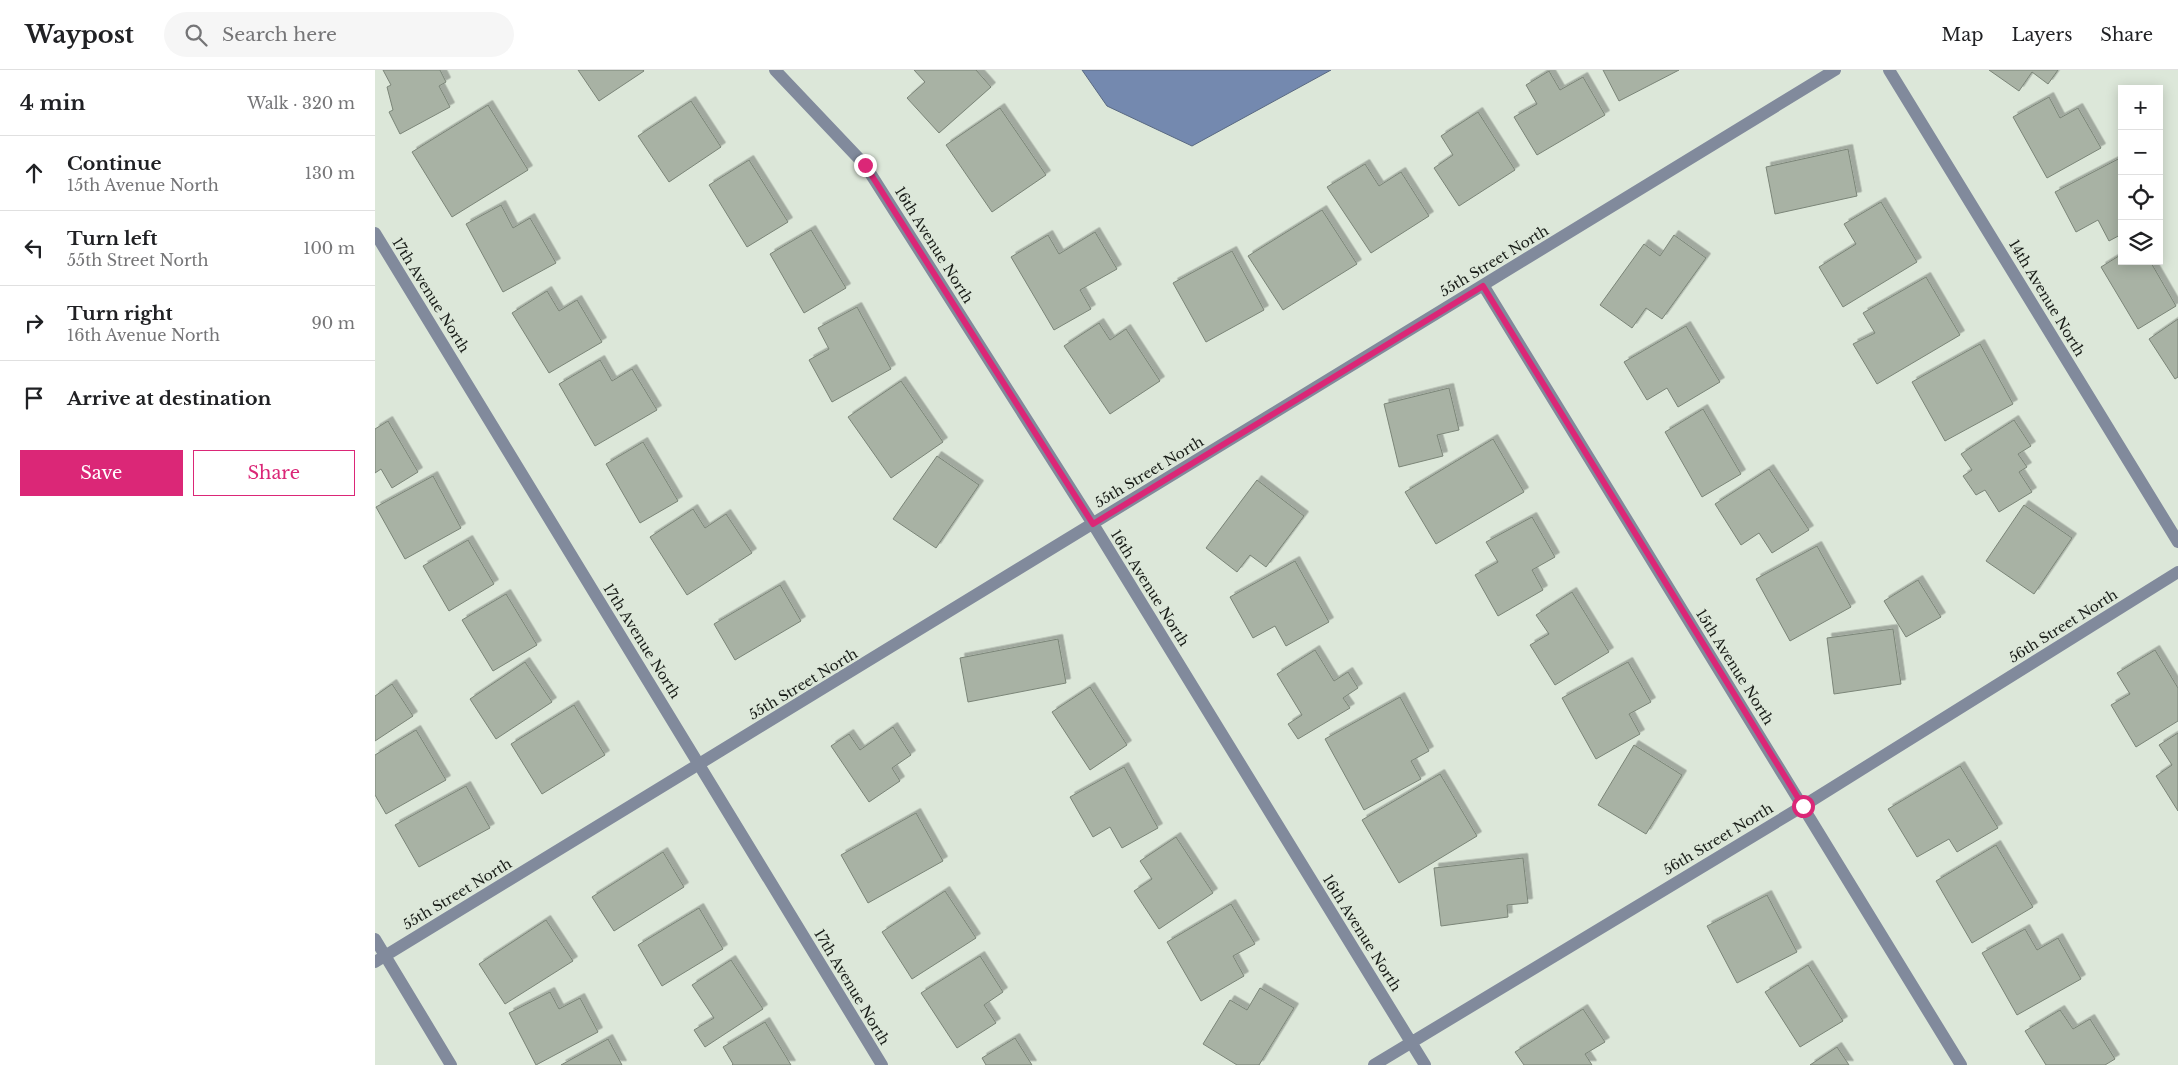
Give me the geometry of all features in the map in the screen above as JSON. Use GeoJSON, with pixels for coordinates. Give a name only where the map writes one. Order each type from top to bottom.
{"type":"FeatureCollection","features":[{"type":"Feature","properties":{"kind":"street","name":"16th Avenue North"},"geometry":{"type":"LineString","coordinates":[[775,70],[865,165],[1093,524],[1425,1065]]}},
{"type":"Feature","properties":{"kind":"street","name":"55th Street North"},"geometry":{"type":"LineString","coordinates":[[380,959],[1835,70]]}},
{"type":"Feature","properties":{"kind":"street","name":"14th Avenue North"},"geometry":{"type":"LineString","coordinates":[[1889,70],[2178,542]]}},
{"type":"Feature","properties":{"kind":"street","name":"17th Avenue North"},"geometry":{"type":"LineString","coordinates":[[375,233],[882,1065]]}},
{"type":"Feature","properties":{"kind":"street","name":"15th Avenue North"},"geometry":{"type":"LineString","coordinates":[[1483,286],[1961,1065]]}},
{"type":"Feature","properties":{"kind":"street","name":"56th Street North"},"geometry":{"type":"LineString","coordinates":[[1374,1065],[1803,806],[2178,572]]}},
{"type":"Feature","properties":{"kind":"street"},"geometry":{"type":"LineString","coordinates":[[375,939],[380,959],[451,1065]]}},
{"type":"Feature","properties":{"kind":"water"},"geometry":{"type":"Polygon","coordinates":[[[1082,70],[1331,70],[1192,146],[1107,106],[1082,70]]]}},
{"type":"Feature","properties":{"kind":"building"},"geometry":{"type":"Polygon","coordinates":[[[383,70],[440,70],[446,82],[439,86],[450,107],[400,134],[389,112],[393,110],[387,87],[391,85],[383,70]]]}},
{"type":"Feature","properties":{"kind":"building"},"geometry":{"type":"Polygon","coordinates":[[[578,70],[643,70],[644,71],[599,101],[578,70]]]}},
{"type":"Feature","properties":{"kind":"building"},"geometry":{"type":"Polygon","coordinates":[[[914,70],[976,70],[991,87],[939,133],[907,98],[925,82],[914,70]]]}},
{"type":"Feature","properties":{"kind":"building"},"geometry":{"type":"Polygon","coordinates":[[[1603,70],[1679,70],[1619,101],[1603,70]]]}},
{"type":"Feature","properties":{"kind":"building"},"geometry":{"type":"Polygon","coordinates":[[[1989,70],[2058,70],[2048,84],[2032,72],[2019,91],[1989,70]]]}},
{"type":"Feature","properties":{"kind":"building"},"geometry":{"type":"Polygon","coordinates":[[[1549,71],[1560,90],[1583,77],[1605,115],[1537,155],[1514,117],[1537,104],[1526,85],[1549,71]]]}},
{"type":"Feature","properties":{"kind":"building"},"geometry":{"type":"Polygon","coordinates":[[[2049,97],[2060,118],[2078,108],[2101,148],[2047,178],[2013,117],[2049,97]]]}},
{"type":"Feature","properties":{"kind":"building"},"geometry":{"type":"Polygon","coordinates":[[[691,101],[721,147],[669,182],[638,136],[691,101]]]}},
{"type":"Feature","properties":{"kind":"building"},"geometry":{"type":"Polygon","coordinates":[[[488,105],[528,170],[452,217],[412,152],[488,105]]]}},
{"type":"Feature","properties":{"kind":"building"},"geometry":{"type":"Polygon","coordinates":[[[1000,108],[1046,175],[992,212],[946,145],[1000,108]]]}},
{"type":"Feature","properties":{"kind":"building"},"geometry":{"type":"Polygon","coordinates":[[[1478,112],[1515,170],[1459,206],[1434,168],[1453,155],[1441,136],[1478,112]]]}},
{"type":"Feature","properties":{"kind":"building"},"geometry":{"type":"Polygon","coordinates":[[[1848,149],[1857,196],[1775,214],[1766,167],[1848,149]]]}},
{"type":"Feature","properties":{"kind":"building"},"geometry":{"type":"Polygon","coordinates":[[[2118,159],[2118,236],[2109,241],[2098,220],[2076,232],[2055,192],[2118,159]]]}},
{"type":"Feature","properties":{"kind":"building"},"geometry":{"type":"Polygon","coordinates":[[[749,160],[788,222],[747,247],[709,185],[749,160]]]}},
{"type":"Feature","properties":{"kind":"building"},"geometry":{"type":"Polygon","coordinates":[[[1365,164],[1379,186],[1401,172],[1429,216],[1371,253],[1327,187],[1365,164]]]}},
{"type":"Feature","properties":{"kind":"building"},"geometry":{"type":"Polygon","coordinates":[[[1881,202],[1917,262],[1843,307],[1819,267],[1856,244],[1844,224],[1881,202]]]}},
{"type":"Feature","properties":{"kind":"building"},"geometry":{"type":"Polygon","coordinates":[[[501,205],[513,228],[530,218],[556,263],[503,292],[466,224],[501,205]]]}},
{"type":"Feature","properties":{"kind":"building"},"geometry":{"type":"Polygon","coordinates":[[[1322,210],[1357,264],[1283,310],[1248,256],[1322,210]]]}},
{"type":"Feature","properties":{"kind":"building"},"geometry":{"type":"Polygon","coordinates":[[[811,230],[846,288],[804,313],[770,254],[811,230]]]}},
{"type":"Feature","properties":{"kind":"building"},"geometry":{"type":"Polygon","coordinates":[[[1095,232],[1117,269],[1080,290],[1091,309],[1054,330],[1011,257],[1048,235],[1059,254],[1095,232]]]}},
{"type":"Feature","properties":{"kind":"building"},"geometry":{"type":"Polygon","coordinates":[[[1674,235],[1706,258],[1662,319],[1646,308],[1632,328],[1600,305],[1644,244],[1660,256],[1674,235]]]}},
{"type":"Feature","properties":{"kind":"building"},"geometry":{"type":"Polygon","coordinates":[[[1232,251],[1264,310],[1206,342],[1173,283],[1232,251]]]}},
{"type":"Feature","properties":{"kind":"building"},"geometry":{"type":"Polygon","coordinates":[[[2118,256],[2118,265],[2152,265],[2176,306],[2138,329],[2101,267],[2118,256]]]}},
{"type":"Feature","properties":{"kind":"building"},"geometry":{"type":"Polygon","coordinates":[[[1926,277],[1960,335],[1877,384],[1853,344],[1875,333],[1863,313],[1926,277]]]}},
{"type":"Feature","properties":{"kind":"building"},"geometry":{"type":"Polygon","coordinates":[[[547,291],[559,311],[577,300],[602,342],[549,373],[512,313],[547,291]]]}},
{"type":"Feature","properties":{"kind":"building"},"geometry":{"type":"Polygon","coordinates":[[[857,307],[891,369],[832,402],[809,360],[829,349],[818,328],[857,307]]]}},
{"type":"Feature","properties":{"kind":"building"},"geometry":{"type":"Polygon","coordinates":[[[2178,319],[2178,377],[2175,379],[2149,339],[2178,319]]]}},
{"type":"Feature","properties":{"kind":"building"},"geometry":{"type":"Polygon","coordinates":[[[1099,323],[1110,340],[1126,329],[1160,381],[1110,414],[1064,346],[1099,323]]]}},
{"type":"Feature","properties":{"kind":"building"},"geometry":{"type":"Polygon","coordinates":[[[1686,326],[1720,382],[1678,407],[1667,388],[1647,400],[1624,362],[1686,326]]]}},
{"type":"Feature","properties":{"kind":"building"},"geometry":{"type":"Polygon","coordinates":[[[1980,344],[2013,404],[1945,441],[1912,382],[1980,344]]]}},
{"type":"Feature","properties":{"kind":"building"},"geometry":{"type":"Polygon","coordinates":[[[600,360],[612,381],[632,369],[657,410],[595,446],[559,384],[600,360]]]}},
{"type":"Feature","properties":{"kind":"building"},"geometry":{"type":"Polygon","coordinates":[[[901,381],[943,442],[891,478],[848,417],[901,381]]]}},
{"type":"Feature","properties":{"kind":"building"},"geometry":{"type":"Polygon","coordinates":[[[1449,388],[1459,430],[1437,435],[1443,456],[1399,467],[1384,404],[1449,388]]]}},
{"type":"Feature","properties":{"kind":"building"},"geometry":{"type":"Polygon","coordinates":[[[1703,409],[1741,474],[1702,497],[1665,432],[1703,409]]]}},
{"type":"Feature","properties":{"kind":"building"},"geometry":{"type":"Polygon","coordinates":[[[2014,420],[2031,446],[2018,454],[2027,467],[2019,472],[2032,492],[1999,512],[1985,490],[1976,495],[1963,476],[1972,470],[1961,454],[2014,420]]]}},
{"type":"Feature","properties":{"kind":"building"},"geometry":{"type":"Polygon","coordinates":[[[388,421],[418,472],[392,488],[381,469],[375,473],[375,429],[388,421]]]}},
{"type":"Feature","properties":{"kind":"building"},"geometry":{"type":"Polygon","coordinates":[[[1493,439],[1524,492],[1436,544],[1405,492],[1493,439]]]}},
{"type":"Feature","properties":{"kind":"building"},"geometry":{"type":"Polygon","coordinates":[[[643,442],[678,501],[640,523],[606,464],[643,442]]]}},
{"type":"Feature","properties":{"kind":"building"},"geometry":{"type":"Polygon","coordinates":[[[937,456],[979,485],[936,548],[893,519],[937,456]]]}},
{"type":"Feature","properties":{"kind":"building"},"geometry":{"type":"Polygon","coordinates":[[[1769,469],[1809,530],[1772,553],[1759,533],[1741,545],[1715,504],[1769,469]]]}},
{"type":"Feature","properties":{"kind":"building"},"geometry":{"type":"Polygon","coordinates":[[[433,476],[461,528],[405,559],[376,507],[433,476]]]}},
{"type":"Feature","properties":{"kind":"building"},"geometry":{"type":"Polygon","coordinates":[[[1257,480],[1304,516],[1266,567],[1250,555],[1237,572],[1206,548],[1257,480]]]}},
{"type":"Feature","properties":{"kind":"building"},"geometry":{"type":"Polygon","coordinates":[[[2024,505],[2072,538],[2034,594],[1986,561],[2024,505]]]}},
{"type":"Feature","properties":{"kind":"building"},"geometry":{"type":"Polygon","coordinates":[[[693,509],[705,528],[726,514],[752,553],[687,595],[650,537],[693,509]]]}},
{"type":"Feature","properties":{"kind":"building"},"geometry":{"type":"Polygon","coordinates":[[[1532,517],[1555,557],[1532,570],[1543,590],[1498,616],[1475,575],[1498,562],[1486,542],[1532,517]]]}},
{"type":"Feature","properties":{"kind":"building"},"geometry":{"type":"Polygon","coordinates":[[[468,540],[494,584],[449,611],[423,566],[468,540]]]}},
{"type":"Feature","properties":{"kind":"building"},"geometry":{"type":"Polygon","coordinates":[[[1817,546],[1851,607],[1790,641],[1756,579],[1817,546]]]}},
{"type":"Feature","properties":{"kind":"building"},"geometry":{"type":"Polygon","coordinates":[[[1295,561],[1329,622],[1286,646],[1275,626],[1253,638],[1230,597],[1295,561]]]}},
{"type":"Feature","properties":{"kind":"building"},"geometry":{"type":"Polygon","coordinates":[[[1918,580],[1941,617],[1906,637],[1884,601],[1918,580]]]}},
{"type":"Feature","properties":{"kind":"building"},"geometry":{"type":"Polygon","coordinates":[[[780,585],[801,621],[735,660],[714,624],[780,585]]]}},
{"type":"Feature","properties":{"kind":"building"},"geometry":{"type":"Polygon","coordinates":[[[1572,592],[1609,652],[1555,685],[1530,645],[1549,634],[1536,615],[1572,592]]]}},
{"type":"Feature","properties":{"kind":"building"},"geometry":{"type":"Polygon","coordinates":[[[506,594],[537,645],[493,671],[462,620],[506,594]]]}},
{"type":"Feature","properties":{"kind":"building"},"geometry":{"type":"Polygon","coordinates":[[[1893,629],[1901,684],[1834,694],[1827,638],[1893,629]]]}},
{"type":"Feature","properties":{"kind":"building"},"geometry":{"type":"Polygon","coordinates":[[[1058,639],[1066,683],[968,702],[960,658],[1058,639]]]}},
{"type":"Feature","properties":{"kind":"building"},"geometry":{"type":"Polygon","coordinates":[[[1315,650],[1334,681],[1348,672],[1358,688],[1343,698],[1350,708],[1298,739],[1288,724],[1302,715],[1277,674],[1315,650]]]}},
{"type":"Feature","properties":{"kind":"building"},"geometry":{"type":"Polygon","coordinates":[[[2155,650],[2178,688],[2178,721],[2136,747],[2111,705],[2130,694],[2117,673],[2155,650]]]}},
{"type":"Feature","properties":{"kind":"building"},"geometry":{"type":"Polygon","coordinates":[[[525,662],[552,702],[496,739],[470,699],[525,662]]]}},
{"type":"Feature","properties":{"kind":"building"},"geometry":{"type":"Polygon","coordinates":[[[1628,662],[1651,702],[1629,714],[1640,734],[1596,759],[1562,698],[1628,662]]]}},
{"type":"Feature","properties":{"kind":"building"},"geometry":{"type":"Polygon","coordinates":[[[392,684],[413,716],[375,741],[375,696],[392,684]]]}},
{"type":"Feature","properties":{"kind":"building"},"geometry":{"type":"Polygon","coordinates":[[[1090,687],[1127,745],[1090,770],[1052,712],[1090,687]]]}},
{"type":"Feature","properties":{"kind":"building"},"geometry":{"type":"Polygon","coordinates":[[[1400,697],[1429,751],[1411,761],[1421,779],[1364,810],[1325,739],[1400,697]]]}},
{"type":"Feature","properties":{"kind":"building"},"geometry":{"type":"Polygon","coordinates":[[[574,705],[605,755],[542,794],[511,744],[574,705]]]}},
{"type":"Feature","properties":{"kind":"building"},"geometry":{"type":"Polygon","coordinates":[[[893,727],[911,755],[892,768],[900,781],[869,802],[831,746],[849,734],[860,750],[893,727]]]}},
{"type":"Feature","properties":{"kind":"building"},"geometry":{"type":"Polygon","coordinates":[[[416,730],[446,780],[386,814],[375,795],[375,755],[416,730]]]}},
{"type":"Feature","properties":{"kind":"building"},"geometry":{"type":"Polygon","coordinates":[[[2178,733],[2178,811],[2156,776],[2172,765],[2159,745],[2178,733]]]}},
{"type":"Feature","properties":{"kind":"building"},"geometry":{"type":"Polygon","coordinates":[[[1634,745],[1682,775],[1646,834],[1598,805],[1634,745]]]}},
{"type":"Feature","properties":{"kind":"building"},"geometry":{"type":"Polygon","coordinates":[[[1960,766],[1998,828],[1957,852],[1949,839],[1917,857],[1888,809],[1960,766]]]}},
{"type":"Feature","properties":{"kind":"building"},"geometry":{"type":"Polygon","coordinates":[[[1124,767],[1158,828],[1122,848],[1110,827],[1093,837],[1070,797],[1124,767]]]}},
{"type":"Feature","properties":{"kind":"building"},"geometry":{"type":"Polygon","coordinates":[[[1440,774],[1477,836],[1399,883],[1362,820],[1440,774]]]}},
{"type":"Feature","properties":{"kind":"building"},"geometry":{"type":"Polygon","coordinates":[[[466,786],[490,828],[419,867],[395,825],[466,786]]]}},
{"type":"Feature","properties":{"kind":"building"},"geometry":{"type":"Polygon","coordinates":[[[916,813],[943,861],[868,903],[841,855],[916,813]]]}},
{"type":"Feature","properties":{"kind":"building"},"geometry":{"type":"Polygon","coordinates":[[[1176,837],[1213,893],[1159,929],[1134,891],[1152,879],[1140,861],[1176,837]]]}},
{"type":"Feature","properties":{"kind":"building"},"geometry":{"type":"Polygon","coordinates":[[[1996,845],[2033,907],[1972,943],[1936,881],[1996,845]]]}},
{"type":"Feature","properties":{"kind":"building"},"geometry":{"type":"Polygon","coordinates":[[[663,852],[684,887],[614,931],[592,897],[663,852]]]}},
{"type":"Feature","properties":{"kind":"building"},"geometry":{"type":"Polygon","coordinates":[[[1523,858],[1528,903],[1507,905],[1508,917],[1441,926],[1434,868],[1523,858]]]}},
{"type":"Feature","properties":{"kind":"building"},"geometry":{"type":"Polygon","coordinates":[[[945,891],[976,938],[912,979],[882,932],[945,891]]]}},
{"type":"Feature","properties":{"kind":"building"},"geometry":{"type":"Polygon","coordinates":[[[1767,895],[1797,952],[1737,983],[1707,926],[1767,895]]]}},
{"type":"Feature","properties":{"kind":"building"},"geometry":{"type":"Polygon","coordinates":[[[1231,904],[1255,944],[1233,956],[1244,976],[1201,1001],[1167,942],[1231,904]]]}},
{"type":"Feature","properties":{"kind":"building"},"geometry":{"type":"Polygon","coordinates":[[[699,908],[723,949],[662,986],[638,945],[699,908]]]}},
{"type":"Feature","properties":{"kind":"building"},"geometry":{"type":"Polygon","coordinates":[[[546,920],[573,961],[505,1004],[479,964],[546,920]]]}},
{"type":"Feature","properties":{"kind":"building"},"geometry":{"type":"Polygon","coordinates":[[[2025,929],[2037,950],[2058,938],[2081,979],[2017,1015],[1982,953],[2025,929]]]}},
{"type":"Feature","properties":{"kind":"building"},"geometry":{"type":"Polygon","coordinates":[[[980,956],[1003,992],[984,1005],[996,1023],[957,1048],[921,993],[980,956]]]}},
{"type":"Feature","properties":{"kind":"building"},"geometry":{"type":"Polygon","coordinates":[[[731,960],[763,1009],[705,1047],[694,1030],[714,1018],[692,985],[731,960]]]}},
{"type":"Feature","properties":{"kind":"building"},"geometry":{"type":"Polygon","coordinates":[[[1808,965],[1843,1021],[1800,1047],[1765,992],[1808,965]]]}},
{"type":"Feature","properties":{"kind":"building"},"geometry":{"type":"Polygon","coordinates":[[[1260,988],[1294,1008],[1259,1065],[1237,1065],[1203,1044],[1230,1000],[1247,1010],[1260,988]]]}},
{"type":"Feature","properties":{"kind":"building"},"geometry":{"type":"Polygon","coordinates":[[[550,992],[559,1009],[580,998],[598,1032],[536,1065],[509,1013],[550,992]]]}},
{"type":"Feature","properties":{"kind":"building"},"geometry":{"type":"Polygon","coordinates":[[[1583,1009],[1605,1042],[1585,1054],[1592,1065],[1524,1065],[1515,1052],[1583,1009]]]}},
{"type":"Feature","properties":{"kind":"building"},"geometry":{"type":"Polygon","coordinates":[[[2060,1010],[2073,1029],[2090,1019],[2115,1059],[2105,1065],[2046,1065],[2025,1031],[2060,1010]]]}},
{"type":"Feature","properties":{"kind":"building"},"geometry":{"type":"Polygon","coordinates":[[[765,1022],[791,1065],[732,1065],[723,1047],[765,1022]]]}},
{"type":"Feature","properties":{"kind":"building"},"geometry":{"type":"Polygon","coordinates":[[[1015,1038],[1032,1065],[986,1065],[982,1058],[1015,1038]]]}},
{"type":"Feature","properties":{"kind":"building"},"geometry":{"type":"Polygon","coordinates":[[[608,1039],[622,1065],[561,1065],[608,1039]]]}},
{"type":"Feature","properties":{"kind":"building"},"geometry":{"type":"Polygon","coordinates":[[[1837,1047],[1849,1065],[1810,1065],[1837,1047]]]}},
{"type":"Feature","properties":{"kind":"route"},"geometry":{"type":"LineString","coordinates":[[865,165],[1093,524],[1483,286],[1803,806]]}}]}
